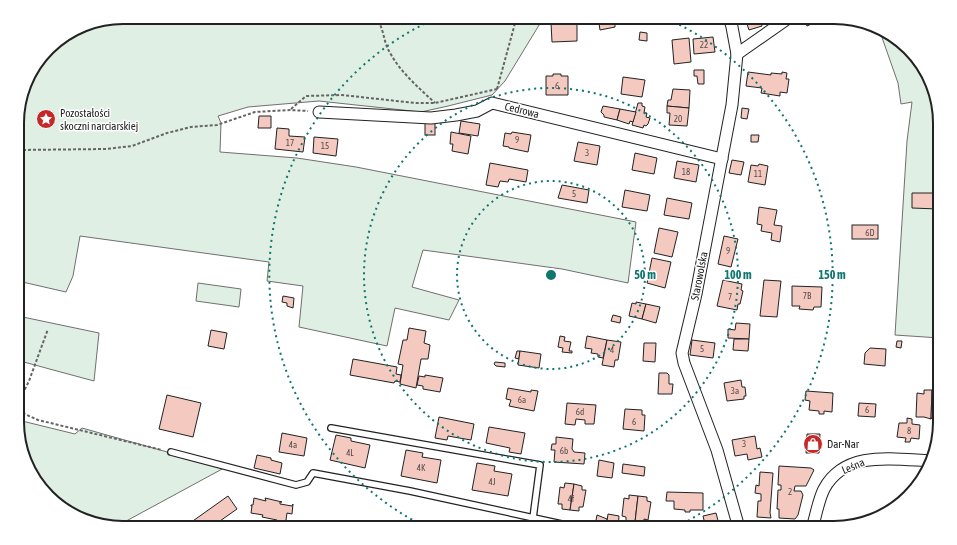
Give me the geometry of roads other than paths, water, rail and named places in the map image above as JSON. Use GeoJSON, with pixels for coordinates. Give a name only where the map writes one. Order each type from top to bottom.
{"type":"FeatureCollection","features":[{"type":"Feature","properties":{"kind":"street","name":"Starowolska"},"geometry":{"type":"LineString","coordinates":[[731,24],[737,54],[732,105],[696,294],[682,353],[688,375],[717,450],[737,521]]}},
{"type":"Feature","properties":{"kind":"street"},"geometry":{"type":"LineString","coordinates":[[737,54],[780,24]]}},
{"type":"Feature","properties":{"kind":"street","name":"Cedrowa"},"geometry":{"type":"LineString","coordinates":[[319,112],[431,118],[477,111],[492,103],[722,159]]}},
{"type":"Feature","properties":{"kind":"street","name":"Leśna"},"geometry":{"type":"LineString","coordinates":[[814,521],[824,490],[836,473],[852,464],[872,458],[925,461]]}},
{"type":"Feature","properties":{"kind":"lane"},"geometry":{"type":"LineString","coordinates":[[331,428],[540,465],[533,518]]}},
{"type":"Feature","properties":{"kind":"lane"},"geometry":{"type":"LineString","coordinates":[[171,452],[296,485],[307,482],[313,473],[410,491],[547,521]]}},
{"type":"Feature","properties":{"kind":"place","name":"Pozostałości skoczni narciarskiej"},"geometry":{"type":"Point","coordinates":[46,119]}},
{"type":"Feature","properties":{"kind":"place","name":"Dar-Nar"},"geometry":{"type":"Point","coordinates":[813,444]}}]}
